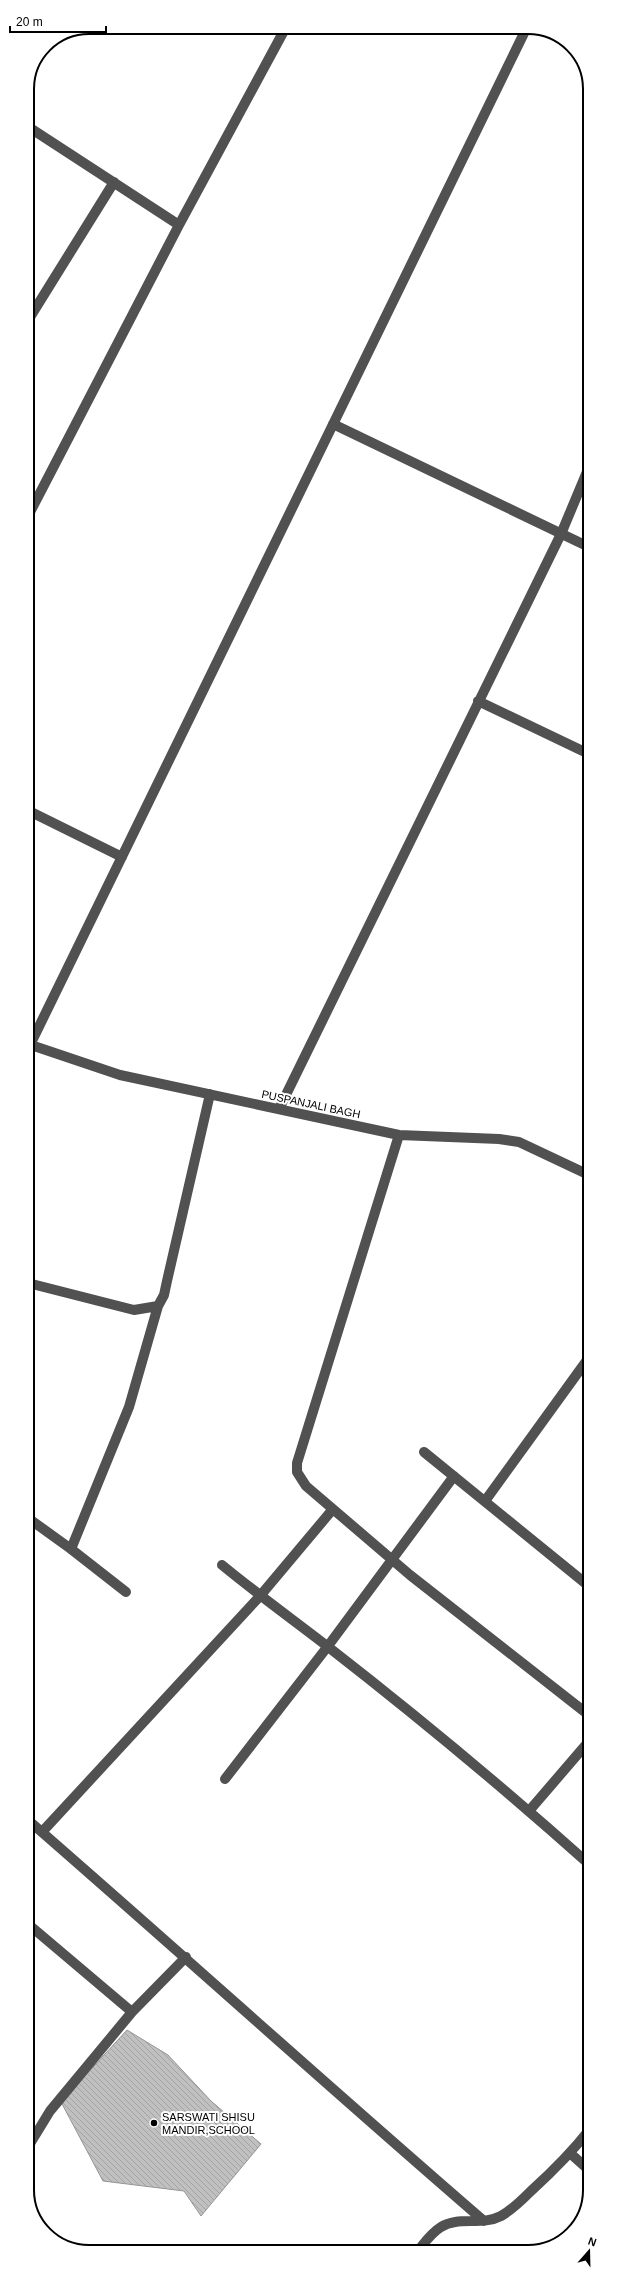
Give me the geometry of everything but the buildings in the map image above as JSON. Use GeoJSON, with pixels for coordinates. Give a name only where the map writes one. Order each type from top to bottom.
{"type":"FeatureCollection","features":[{"type":"Feature","properties":{"kind":"street"},"geometry":{"type":"LineString","coordinates":[[34,505],[179,225],[282,34]]}},
{"type":"Feature","properties":{"kind":"street"},"geometry":{"type":"LineString","coordinates":[[34,1034],[524,34]]}},
{"type":"Feature","properties":{"kind":"street"},"geometry":{"type":"LineString","coordinates":[[34,131],[179,225]]}},
{"type":"Feature","properties":{"kind":"street"},"geometry":{"type":"LineString","coordinates":[[34,311],[114,182]]}},
{"type":"Feature","properties":{"kind":"street"},"geometry":{"type":"LineString","coordinates":[[333,424],[583,544]]}},
{"type":"Feature","properties":{"kind":"street"},"geometry":{"type":"LineString","coordinates":[[279,1109],[561,534],[583,481]]}},
{"type":"Feature","properties":{"kind":"street"},"geometry":{"type":"LineString","coordinates":[[478,701],[583,751]]}},
{"type":"Feature","properties":{"kind":"street"},"geometry":{"type":"LineString","coordinates":[[34,813],[122,857]]}},
{"type":"Feature","properties":{"kind":"street","name":"PUSPANJALI BAGH"},"geometry":{"type":"LineString","coordinates":[[34,1046],[120,1075],[399,1135],[499,1138],[519,1142],[583,1172]]}},
{"type":"Feature","properties":{"kind":"street"},"geometry":{"type":"LineString","coordinates":[[71,1549],[129,1407],[158,1306],[164,1295],[210,1094]]}},
{"type":"Feature","properties":{"kind":"street"},"geometry":{"type":"LineString","coordinates":[[399,1135],[297,1463],[297,1472],[303,1482],[392,1559],[583,1710]]}},
{"type":"Feature","properties":{"kind":"street"},"geometry":{"type":"LineString","coordinates":[[34,1285],[134,1310],[158,1306]]}},
{"type":"Feature","properties":{"kind":"street"},"geometry":{"type":"LineString","coordinates":[[485,1501],[583,1366]]}},
{"type":"Feature","properties":{"kind":"street"},"geometry":{"type":"LineString","coordinates":[[424,1452],[583,1581]]}},
{"type":"Feature","properties":{"kind":"street"},"geometry":{"type":"LineString","coordinates":[[224,1779],[328,1646],[454,1476]]}},
{"type":"Feature","properties":{"kind":"street"},"geometry":{"type":"LineString","coordinates":[[42,1832],[260,1596],[333,1508]]}},
{"type":"Feature","properties":{"kind":"street"},"geometry":{"type":"LineString","coordinates":[[34,1522],[126,1592]]}},
{"type":"Feature","properties":{"kind":"street"},"geometry":{"type":"LineString","coordinates":[[222,1565],[260,1596],[328,1646],[529,1811],[583,1859]]}},
{"type":"Feature","properties":{"kind":"street"},"geometry":{"type":"LineString","coordinates":[[529,1811],[583,1748]]}},
{"type":"Feature","properties":{"kind":"street"},"geometry":{"type":"LineString","coordinates":[[34,1825],[186,1957],[337,2095],[484,2221]]}},
{"type":"Feature","properties":{"kind":"street"},"geometry":{"type":"LineString","coordinates":[[34,1929],[132,2012]]}},
{"type":"Feature","properties":{"kind":"street"},"geometry":{"type":"LineString","coordinates":[[34,2137],[50,2111],[132,2012],[186,1957]]}},
{"type":"Feature","properties":{"kind":"street"},"geometry":{"type":"LineString","coordinates":[[423,2245],[430,2236],[442,2226],[456,2222],[484,2221],[500,2217],[514,2207],[571,2154],[583,2138]]}},
{"type":"Feature","properties":{"kind":"street"},"geometry":{"type":"LineString","coordinates":[[571,2154],[583,2165]]}},
{"type":"Feature","properties":{"kind":"place","name":"SARSWATI SHISU MANDIR,SCHOOL"},"geometry":{"type":"Point","coordinates":[154,2123]}}]}
